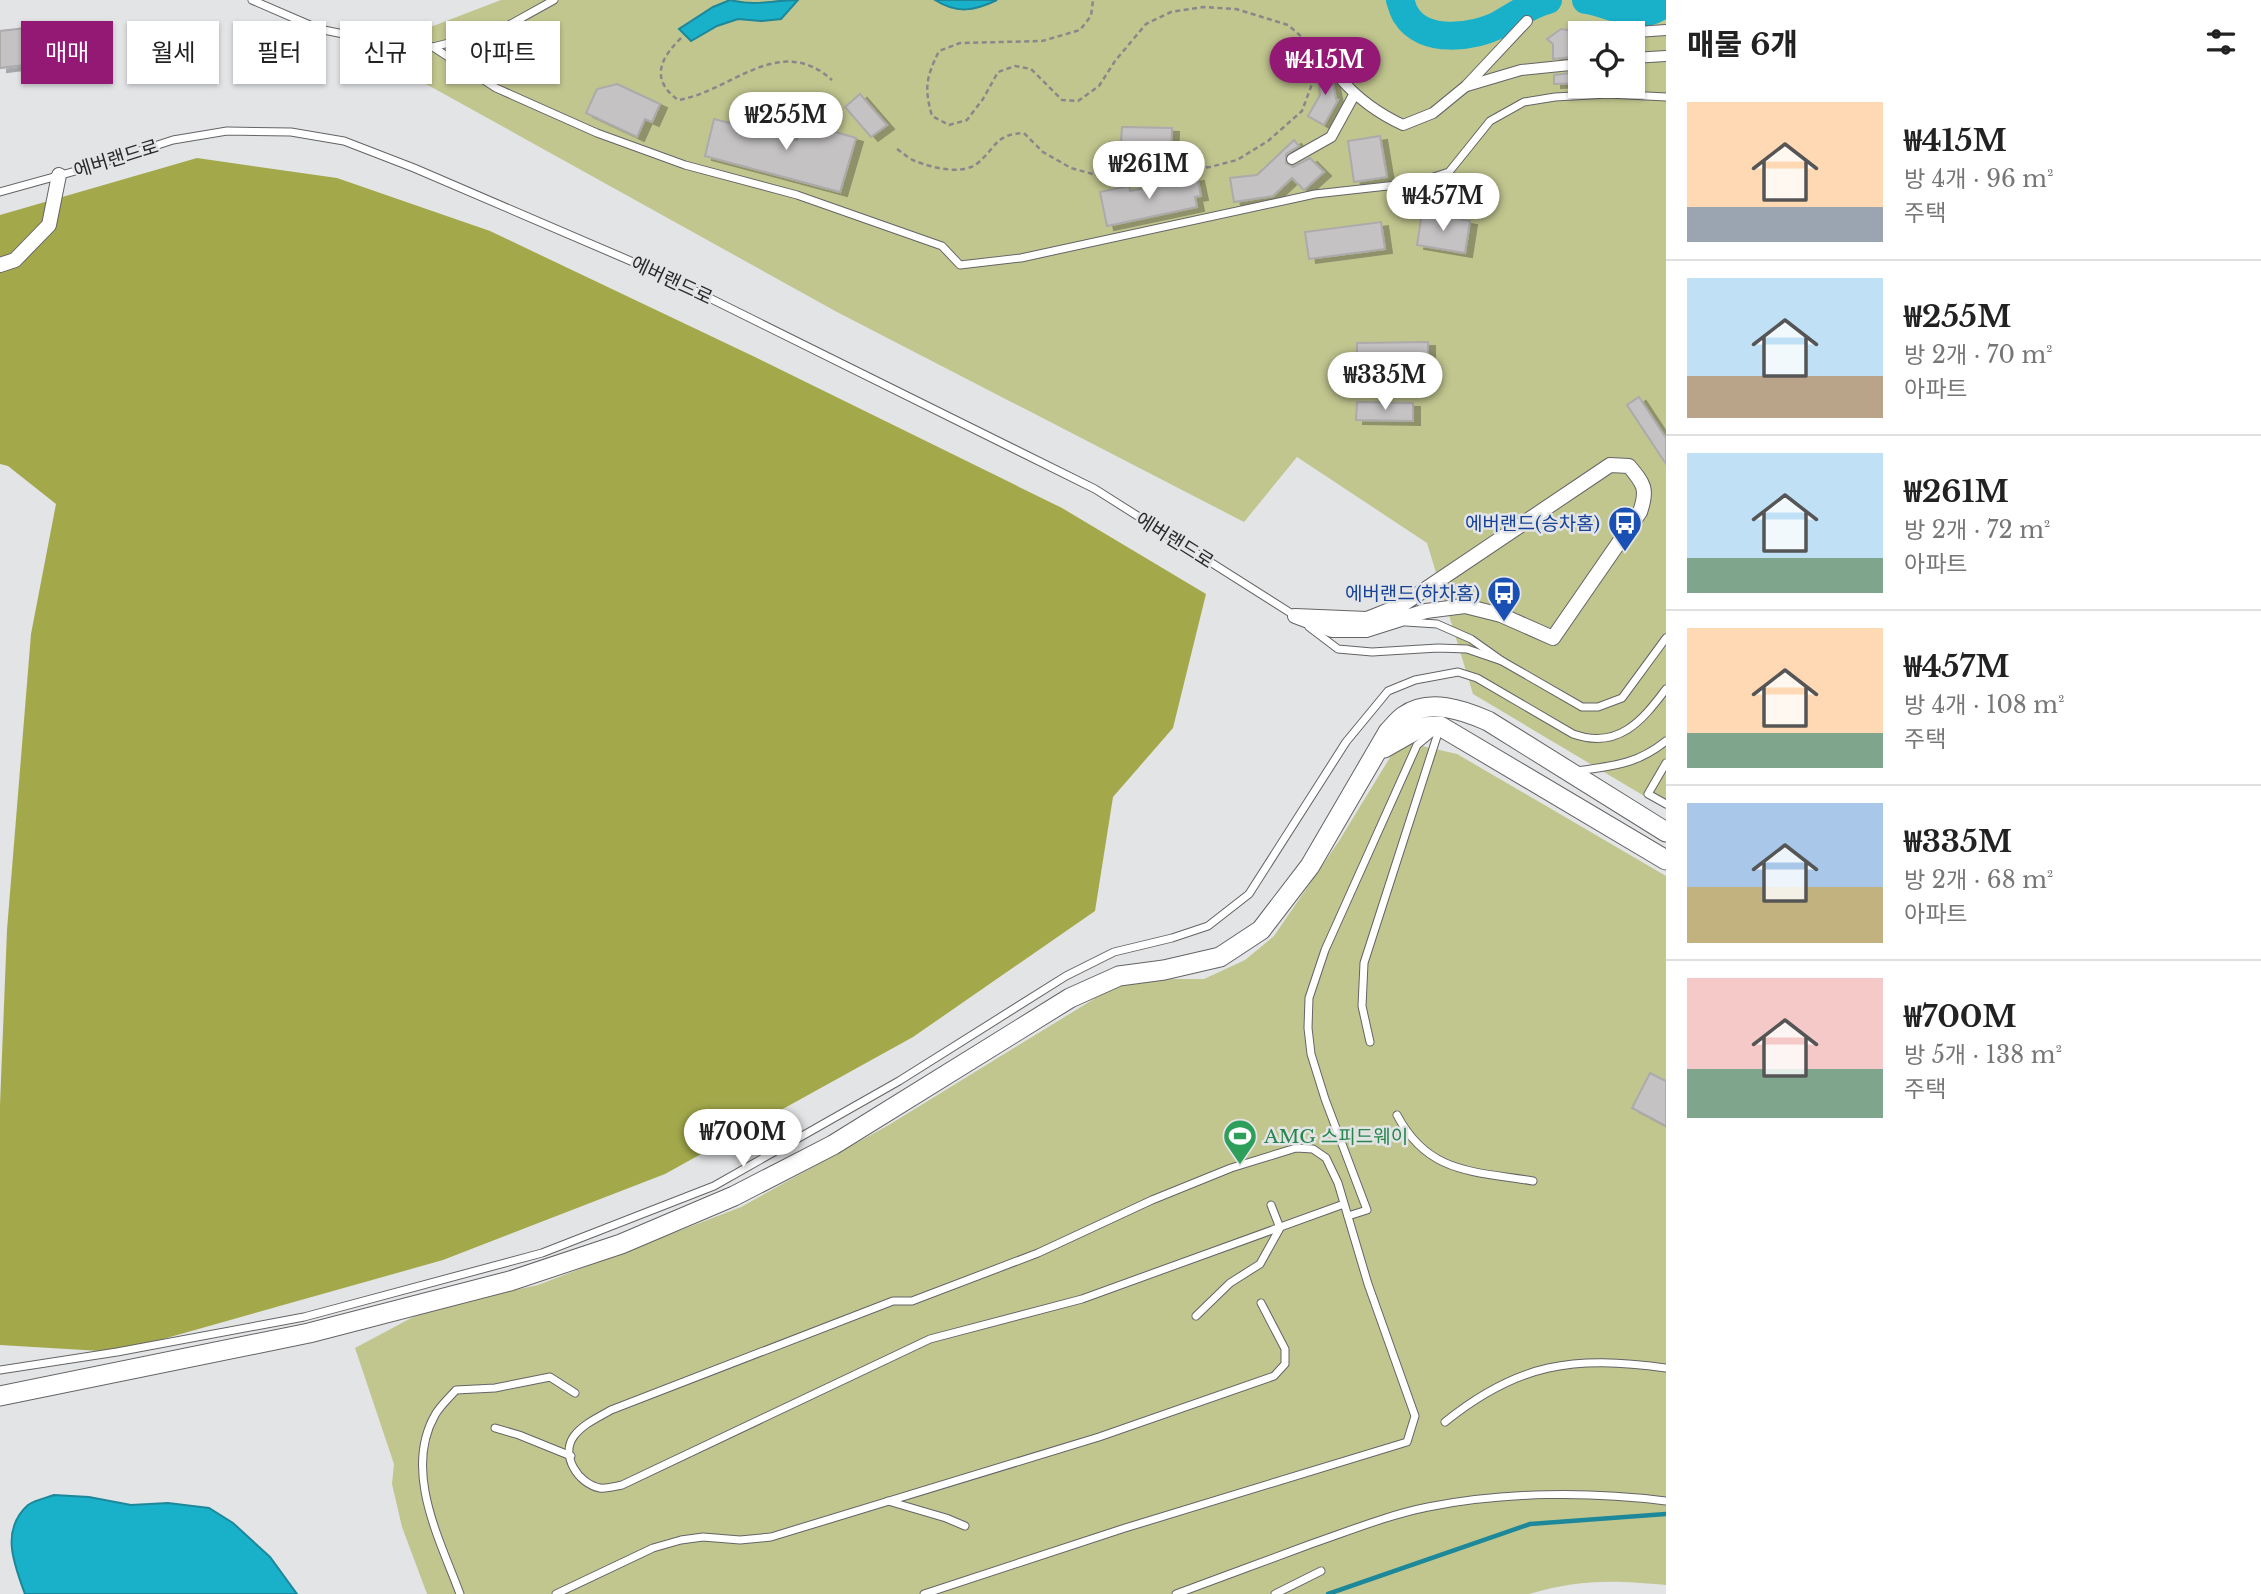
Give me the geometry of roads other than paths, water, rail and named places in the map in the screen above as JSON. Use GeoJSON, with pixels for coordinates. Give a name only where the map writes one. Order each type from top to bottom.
{"type":"FeatureCollection","features":[{"type":"Feature","properties":{"kind":"street"},"geometry":{"type":"LineString","coordinates":[[1340,78],[1354,95],[1381,115],[1403,125],[1433,113],[1466,86],[1527,21]]}},
{"type":"Feature","properties":{"kind":"street"},"geometry":{"type":"LineString","coordinates":[[1645,31],[1666,30]]}},
{"type":"Feature","properties":{"kind":"street"},"geometry":{"type":"LineString","coordinates":[[1645,57],[1666,56]]}},
{"type":"Feature","properties":{"kind":"street"},"geometry":{"type":"LineString","coordinates":[[1466,86],[1521,70],[1568,65]]}},
{"type":"Feature","properties":{"kind":"street"},"geometry":{"type":"LineString","coordinates":[[1292,159],[1331,137],[1354,95]]}},
{"type":"Feature","properties":{"kind":"street"},"geometry":{"type":"LineString","coordinates":[[0,265],[15,260],[49,225],[59,175]]}},
{"type":"Feature","properties":{"kind":"street"},"geometry":{"type":"LineString","coordinates":[[1610,465],[1629,466],[1641,481],[1646,495],[1640,512],[1553,638],[1501,615],[1465,606],[1426,611],[1366,630],[1332,630],[1295,616],[1367,619],[1402,606],[1610,465]]}},
{"type":"Feature","properties":{"kind":"street"},"geometry":{"type":"LineString","coordinates":[[0,1396],[309,1333],[510,1280],[621,1244],[734,1196],[833,1145],[1070,998],[1119,976],[1164,970],[1220,957],[1261,930],[1310,866],[1388,732],[1405,715],[1431,707],[1461,709],[1488,721],[1666,832]]}},
{"type":"Feature","properties":{"kind":"street"},"geometry":{"type":"LineString","coordinates":[[1377,752],[1421,727],[1440,726],[1666,860]]}},
{"type":"Feature","properties":{"kind":"lane"},"geometry":{"type":"LineString","coordinates":[[252,0],[319,29],[402,46],[433,47],[499,30],[554,0]]}},
{"type":"Feature","properties":{"kind":"lane"},"geometry":{"type":"LineString","coordinates":[[433,47],[496,88],[597,133],[685,165],[797,195],[942,246],[960,265],[1021,258],[1315,194],[1415,183],[1449,172],[1490,121],[1524,102],[1608,94],[1666,97]]}},
{"type":"Feature","properties":{"kind":"lane","name":"에버랜드로"},"geometry":{"type":"LineString","coordinates":[[0,192],[173,140],[227,131],[291,132],[344,141],[414,168],[661,274],[1083,483],[1295,616],[1338,649],[1372,652],[1466,649],[1502,661]]}},
{"type":"Feature","properties":{"kind":"lane"},"geometry":{"type":"LineString","coordinates":[[1367,619],[1437,624],[1471,639],[1502,661],[1582,707],[1598,707],[1622,698],[1666,638]]}},
{"type":"Feature","properties":{"kind":"lane"},"geometry":{"type":"LineString","coordinates":[[0,1370],[117,1352],[304,1317],[542,1253],[713,1186],[899,1081],[1066,976],[1114,952],[1208,926],[1249,894],[1346,742],[1388,691],[1415,680],[1458,672],[1477,678],[1573,734],[1587,739],[1629,730],[1666,689]]}},
{"type":"Feature","properties":{"kind":"lane"},"geometry":{"type":"LineString","coordinates":[[1370,1042],[1362,1006],[1364,963],[1440,726]]}},
{"type":"Feature","properties":{"kind":"lane"},"geometry":{"type":"LineString","coordinates":[[1348,1216],[1367,1210],[1311,1054],[1309,998],[1325,950],[1418,745],[1440,726]]}},
{"type":"Feature","properties":{"kind":"lane"},"geometry":{"type":"LineString","coordinates":[[1569,772],[1623,764],[1647,756],[1666,741]]}},
{"type":"Feature","properties":{"kind":"lane"},"geometry":{"type":"LineString","coordinates":[[1666,764],[1648,794],[1666,804]]}},
{"type":"Feature","properties":{"kind":"lane"},"geometry":{"type":"LineString","coordinates":[[1397,1115],[1408,1136],[1433,1158],[1460,1169],[1532,1181]]}},
{"type":"Feature","properties":{"kind":"lane"},"geometry":{"type":"LineString","coordinates":[[924,1594],[1125,1528],[1407,1441],[1415,1416],[1368,1284],[1348,1216],[1344,1204],[1331,1166],[1326,1158],[1313,1149],[1296,1148],[1231,1168],[1152,1200],[1025,1258],[912,1301],[893,1301],[611,1410],[588,1423],[573,1436],[569,1450],[573,1466],[581,1479],[600,1488],[622,1485],[930,1339],[1083,1299],[1344,1204]]}},
{"type":"Feature","properties":{"kind":"lane"},"geometry":{"type":"LineString","coordinates":[[1271,1205],[1280,1228]]}},
{"type":"Feature","properties":{"kind":"lane"},"geometry":{"type":"LineString","coordinates":[[1196,1316],[1230,1283],[1260,1264],[1280,1228]]}},
{"type":"Feature","properties":{"kind":"lane"},"geometry":{"type":"LineString","coordinates":[[556,1594],[653,1548],[703,1537],[740,1540],[771,1537],[1099,1437],[1274,1376],[1285,1364],[1285,1349],[1261,1303]]}},
{"type":"Feature","properties":{"kind":"lane"},"geometry":{"type":"LineString","coordinates":[[1445,1422],[1472,1400],[1506,1381],[1553,1366],[1588,1362],[1666,1368]]}},
{"type":"Feature","properties":{"kind":"lane"},"geometry":{"type":"LineString","coordinates":[[460,1594],[428,1506],[421,1476],[424,1446],[435,1415],[456,1390],[495,1388],[550,1377],[575,1393]]}},
{"type":"Feature","properties":{"kind":"lane"},"geometry":{"type":"LineString","coordinates":[[495,1428],[571,1457]]}},
{"type":"Feature","properties":{"kind":"lane"},"geometry":{"type":"LineString","coordinates":[[1176,1594],[1353,1529],[1426,1507],[1486,1499],[1557,1496],[1634,1497],[1666,1501]]}},
{"type":"Feature","properties":{"kind":"lane"},"geometry":{"type":"LineString","coordinates":[[887,1501],[946,1518],[965,1527]]}},
{"type":"Feature","properties":{"kind":"lane"},"geometry":{"type":"LineString","coordinates":[[1275,1594],[1321,1571]]}},
{"type":"Feature","properties":{"kind":"water"},"geometry":{"type":"Polygon","coordinates":[[[730,0],[757,3],[798,0],[781,19],[738,19],[717,26],[691,41],[679,29],[713,7],[730,0]]]}},
{"type":"Feature","properties":{"kind":"water"},"geometry":{"type":"Polygon","coordinates":[[[935,0],[997,0],[981,7],[958,9],[935,0]]]}},
{"type":"Feature","properties":{"kind":"water"},"geometry":{"type":"Polygon","coordinates":[[[54,1495],[89,1497],[131,1505],[168,1503],[209,1508],[233,1523],[270,1557],[297,1594],[25,1594],[12,1548],[14,1525],[28,1505],[54,1495]]]}},
{"type":"Feature","properties":{"kind":"waterway"},"geometry":{"type":"LineString","coordinates":[[1400,0],[1405,13],[1414,24],[1424,31],[1450,36],[1489,29],[1548,0]]}},
{"type":"Feature","properties":{"kind":"waterway"},"geometry":{"type":"LineString","coordinates":[[1586,0],[1636,13],[1656,9],[1666,2]]}},
{"type":"Feature","properties":{"kind":"waterway"},"geometry":{"type":"LineString","coordinates":[[1328,1594],[1530,1524],[1666,1514]]}},
{"type":"Feature","properties":{"kind":"place","name":"에버랜드(승차홈)"},"geometry":{"type":"Point","coordinates":[1625,553]}},
{"type":"Feature","properties":{"kind":"place","name":"에버랜드(하차홈)"},"geometry":{"type":"Point","coordinates":[1504,623]}},
{"type":"Feature","properties":{"kind":"place","name":"AMG 스피드웨이"},"geometry":{"type":"Point","coordinates":[1240,1166]}}]}
